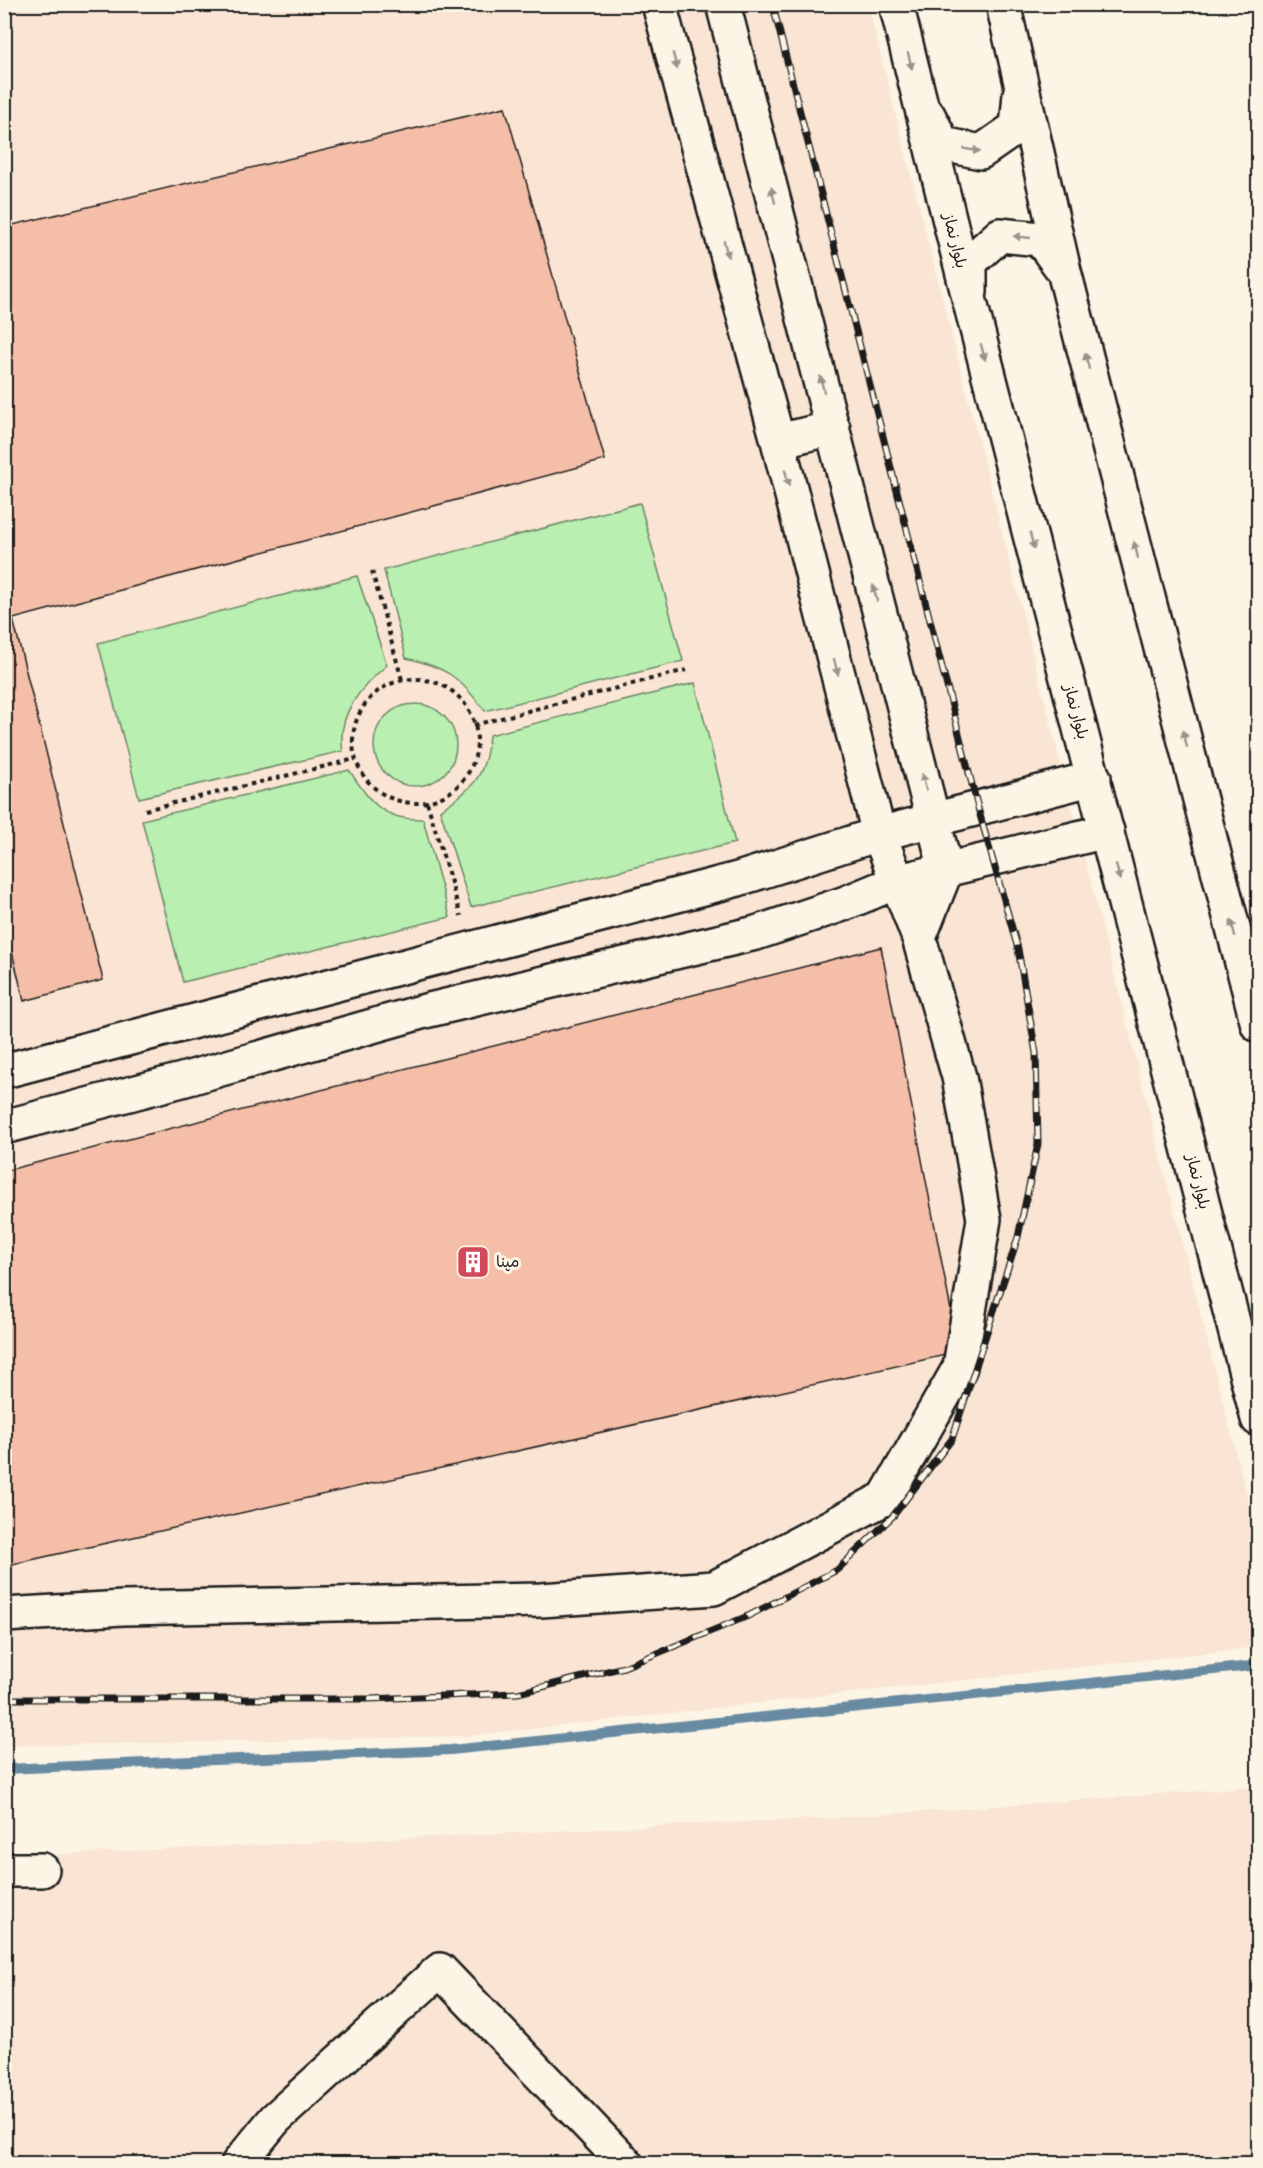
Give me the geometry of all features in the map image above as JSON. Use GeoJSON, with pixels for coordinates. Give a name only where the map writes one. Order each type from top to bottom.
{"type":"FeatureCollection","features":[{"type":"Feature","properties":{"kind":"main road"},"geometry":{"type":"LineString","coordinates":[[4,1615],[123,1608],[541,1600],[714,1587],[885,1498],[960,1366],[984,1219],[959,1077],[919,938],[879,834],[778,441],[659,4]]}},
{"type":"Feature","properties":{"kind":"main road"},"geometry":{"type":"LineString","coordinates":[[723,4],[946,870],[919,938]]}},
{"type":"Feature","properties":{"kind":"main road","name":"بلوار نماز"},"geometry":{"type":"LineString","coordinates":[[896,4],[970,302],[1258,1419]]}},
{"type":"Feature","properties":{"kind":"main road"},"geometry":{"type":"LineString","coordinates":[[1003,4],[1064,272],[1258,1025]]}},
{"type":"Feature","properties":{"kind":"main road"},"geometry":{"type":"LineString","coordinates":[[920,100],[943,144],[981,152],[1017,127],[1021,83]]}},
{"type":"Feature","properties":{"kind":"main road"},"geometry":{"type":"LineString","coordinates":[[970,302],[970,262],[1000,235],[1040,239],[1064,272]]}},
{"type":"Feature","properties":{"kind":"main road"},"geometry":{"type":"LineString","coordinates":[[778,441],[833,428]]}},
{"type":"Feature","properties":{"kind":"main road"},"geometry":{"type":"LineString","coordinates":[[4,1071],[738,879],[879,834],[1094,778]]}},
{"type":"Feature","properties":{"kind":"main road"},"geometry":{"type":"LineString","coordinates":[[4,1127],[182,1080],[424,1011],[756,933],[843,904],[899,881],[1107,831]]}},
{"type":"Feature","properties":{"kind":"main road"},"geometry":{"type":"LineString","coordinates":[[4,1870],[42,1870]]}},
{"type":"Feature","properties":{"kind":"main road"},"geometry":{"type":"LineString","coordinates":[[238,2163],[275,2119],[440,1970],[626,2163]]}},
{"type":"Feature","properties":{"kind":"path"},"geometry":{"type":"LineString","coordinates":[[372,571],[402,680]]}},
{"type":"Feature","properties":{"kind":"path"},"geometry":{"type":"LineString","coordinates":[[474,725],[686,670]]}},
{"type":"Feature","properties":{"kind":"path"},"geometry":{"type":"LineString","coordinates":[[402,680],[422,680],[442,685],[459,697],[471,713],[474,725],[477,754],[469,772],[456,789],[439,799],[418,804],[398,801],[379,792],[365,777],[355,759],[353,739],[357,719],[368,701],[383,688],[402,680]]}},
{"type":"Feature","properties":{"kind":"path"},"geometry":{"type":"LineString","coordinates":[[145,810],[355,759]]}},
{"type":"Feature","properties":{"kind":"path"},"geometry":{"type":"LineString","coordinates":[[427,802],[471,950]]}},
{"type":"Feature","properties":{"kind":"shaded area"},"geometry":{"type":"Polygon","coordinates":[[[4,5],[868,5],[1258,1540],[1258,1647],[467,1736],[5,1746],[4,5]]]}},
{"type":"Feature","properties":{"kind":"shaded area"},"geometry":{"type":"Polygon","coordinates":[[[1258,1787],[1258,2163],[5,2163],[4,1857],[832,1818],[1258,1787]]]}},
{"type":"Feature","properties":{"kind":"green space"},"geometry":{"type":"Polygon","coordinates":[[[640,503],[683,661],[485,711],[460,682],[443,670],[406,658],[384,570],[640,503]]]}},
{"type":"Feature","properties":{"kind":"green space"},"geometry":{"type":"Polygon","coordinates":[[[357,576],[387,665],[360,692],[347,714],[343,725],[343,751],[139,798],[98,643],[357,576]]]}},
{"type":"Feature","properties":{"kind":"green space"},"geometry":{"type":"Polygon","coordinates":[[[695,683],[735,843],[471,907],[440,810],[462,795],[476,780],[485,761],[489,735],[695,683]]]}},
{"type":"Feature","properties":{"kind":"green space"},"geometry":{"type":"Polygon","coordinates":[[[415,704],[431,707],[444,716],[453,729],[456,745],[453,761],[444,774],[431,783],[415,786],[399,783],[386,774],[377,761],[374,745],[377,729],[386,716],[399,707],[415,704]]]}},
{"type":"Feature","properties":{"kind":"green space"},"geometry":{"type":"Polygon","coordinates":[[[349,770],[371,800],[387,813],[409,819],[423,819],[450,917],[183,982],[142,820],[349,770]]]}},
{"type":"Feature","properties":{"kind":"building"},"geometry":{"type":"Polygon","coordinates":[[[505,107],[605,460],[13,619],[103,980],[24,1001],[4,919],[4,227],[505,107]]]}},
{"type":"Feature","properties":{"kind":"building","name":"مپنا"},"geometry":{"type":"Polygon","coordinates":[[[881,947],[959,1352],[4,1566],[4,1171],[881,947]]]}},
{"type":"Feature","properties":{"kind":"waterway"},"geometry":{"type":"LineString","coordinates":[[4,1769],[451,1750],[1251,1666]]}},
{"type":"Feature","properties":{"kind":"railway"},"geometry":{"type":"LineString","coordinates":[[4,1699],[369,1699],[518,1693],[624,1667],[748,1616],[837,1570],[893,1516],[952,1439],[1018,1237],[1038,1144],[1036,1053],[1018,949],[978,808],[775,14]]}},
{"type":"Feature","properties":{"kind":"place","name":"مپنا"},"geometry":{"type":"Point","coordinates":[473,1262]}}]}
